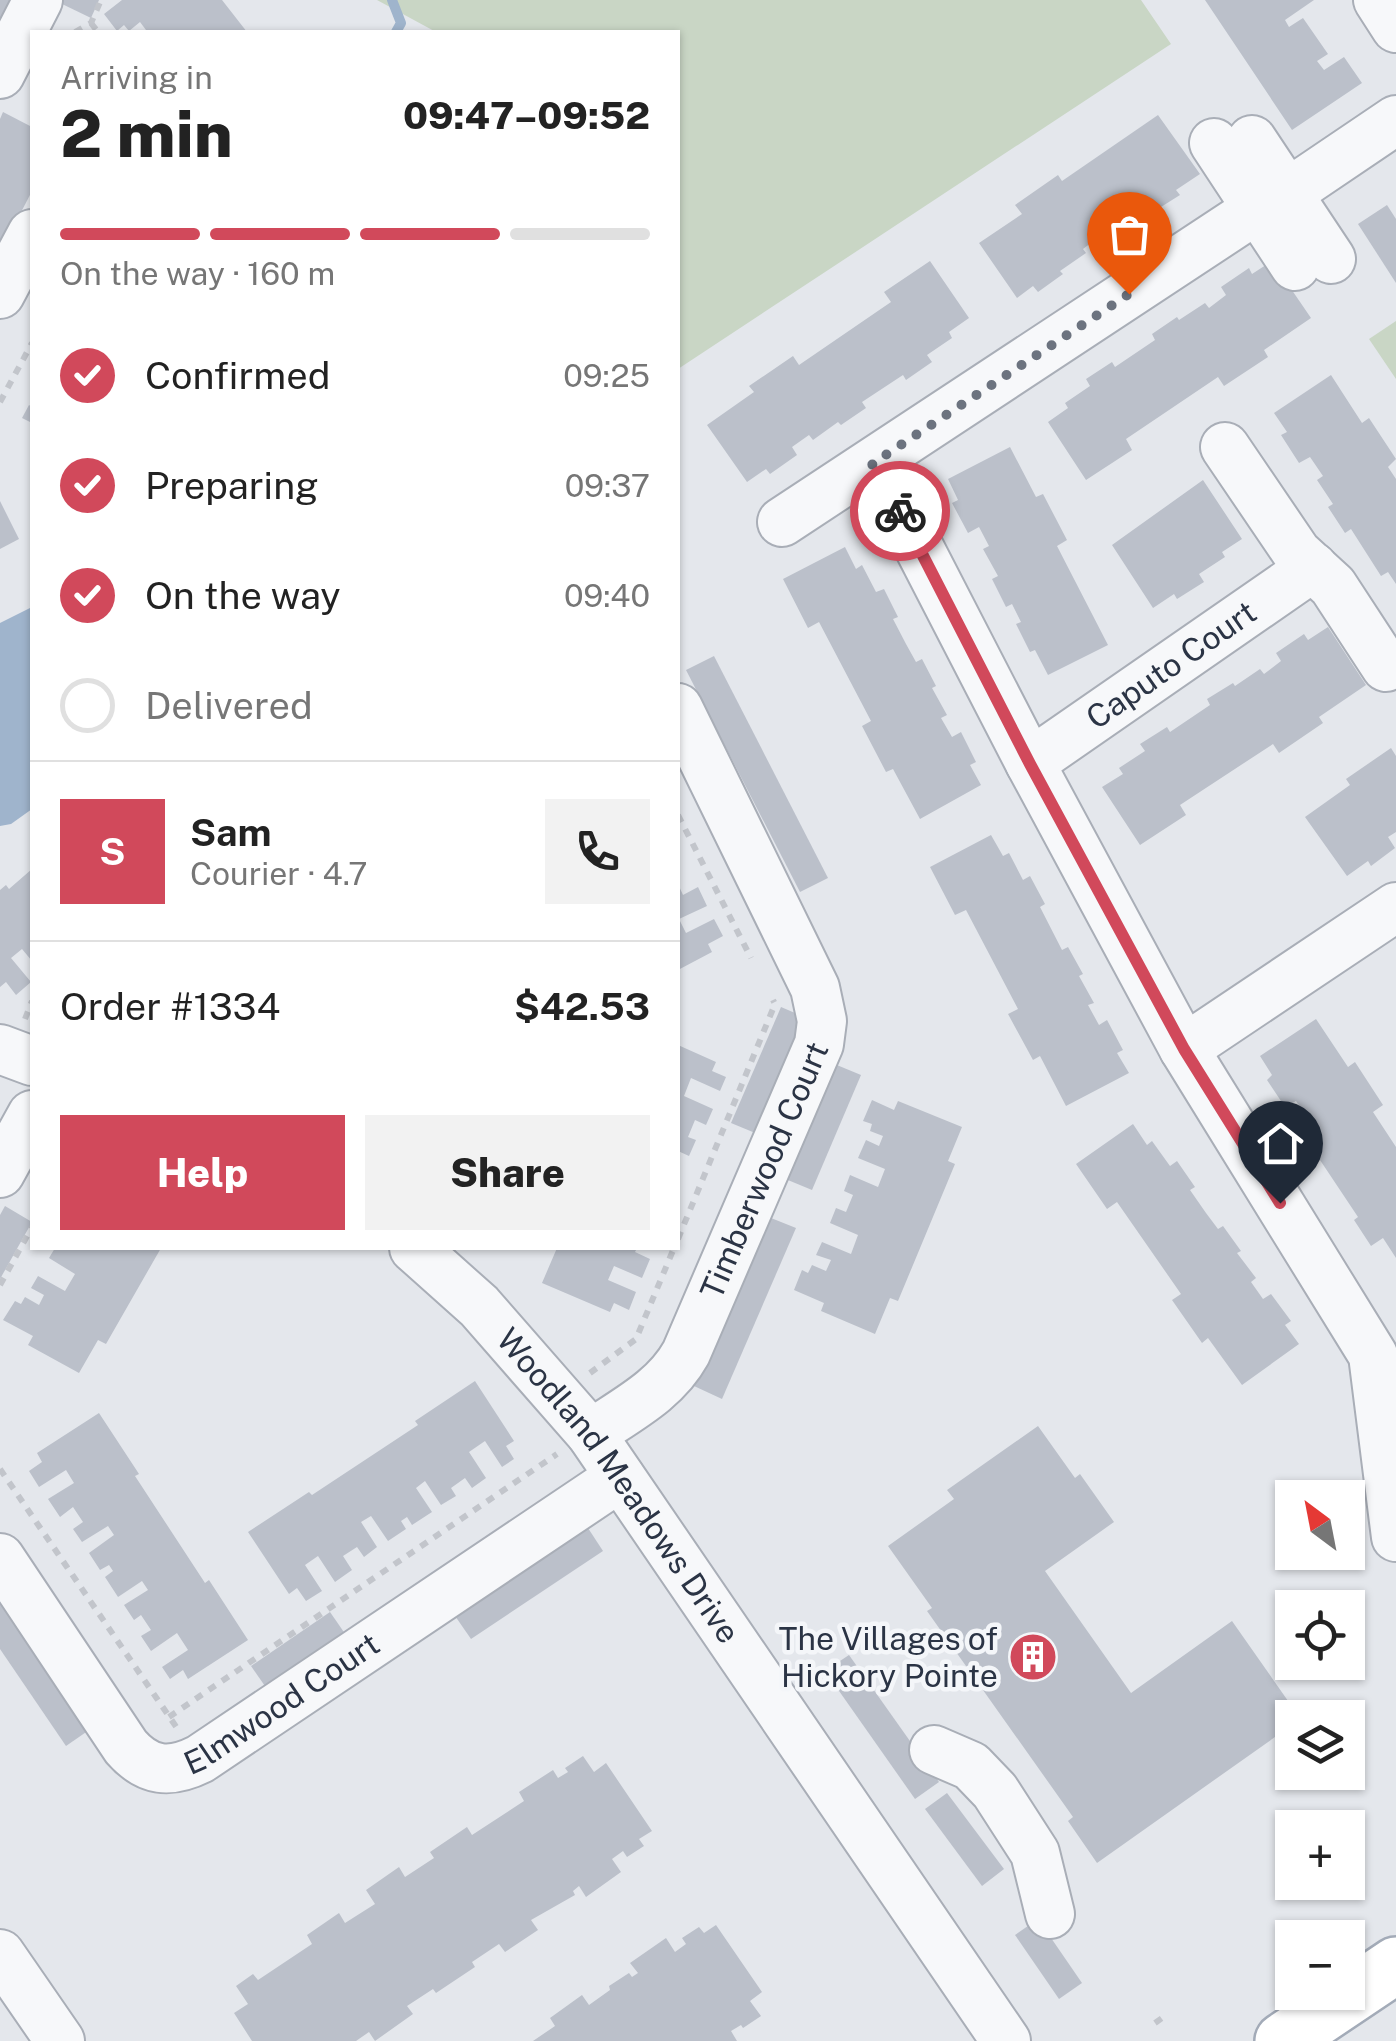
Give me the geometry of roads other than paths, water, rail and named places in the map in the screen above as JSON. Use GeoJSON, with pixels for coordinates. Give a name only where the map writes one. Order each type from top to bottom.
{"type":"FeatureCollection","features":[{"type":"Feature","properties":{"kind":"main road"},"geometry":{"type":"LineString","coordinates":[[1283,2041],[1396,1965]]}},
{"type":"Feature","properties":{"kind":"street"},"geometry":{"type":"LineString","coordinates":[[1378,0],[1396,28]]}},
{"type":"Feature","properties":{"kind":"street"},"geometry":{"type":"LineString","coordinates":[[0,74],[31,22]]}},
{"type":"Feature","properties":{"kind":"street"},"geometry":{"type":"LineString","coordinates":[[782,522],[1396,120]]}},
{"type":"Feature","properties":{"kind":"street"},"geometry":{"type":"LineString","coordinates":[[1233,141],[1313,262]]}},
{"type":"Feature","properties":{"kind":"street"},"geometry":{"type":"LineString","coordinates":[[0,294],[30,238]]}},
{"type":"Feature","properties":{"kind":"street"},"geometry":{"type":"LineString","coordinates":[[1225,447],[1297,553],[1334,586],[1386,667]]}},
{"type":"Feature","properties":{"kind":"street"},"geometry":{"type":"LineString","coordinates":[[872,464],[1184,1049],[1384,1350],[1396,1537]]}},
{"type":"Feature","properties":{"kind":"street","name":"Caputo Court"},"geometry":{"type":"LineString","coordinates":[[1030,764],[1313,568]]}},
{"type":"Feature","properties":{"kind":"street","name":"Timberwood Court"},"geometry":{"type":"LineString","coordinates":[[580,1440],[656,1390],[675,1372],[819,1044],[822,1020],[815,988],[680,712]]}},
{"type":"Feature","properties":{"kind":"street"},"geometry":{"type":"LineString","coordinates":[[1184,1049],[1396,907]]}},
{"type":"Feature","properties":{"kind":"street"},"geometry":{"type":"LineString","coordinates":[[0,1049],[30,1059]]}},
{"type":"Feature","properties":{"kind":"street"},"geometry":{"type":"LineString","coordinates":[[0,1173],[30,1119]]}},
{"type":"Feature","properties":{"kind":"street","name":"Woodland Meadows Drive"},"geometry":{"type":"LineString","coordinates":[[416,1250],[479,1306],[580,1440],[620,1477],[1006,2041]]}},
{"type":"Feature","properties":{"kind":"street","name":"Elmwood Court"},"geometry":{"type":"LineString","coordinates":[[0,1558],[126,1747],[138,1761],[168,1770],[200,1759],[620,1477]]}},
{"type":"Feature","properties":{"kind":"street"},"geometry":{"type":"LineString","coordinates":[[934,1750],[971,1766],[995,1791],[1035,1853],[1050,1914]]}},
{"type":"Feature","properties":{"kind":"street"},"geometry":{"type":"LineString","coordinates":[[0,1954],[60,2041]]}},
{"type":"Feature","properties":{"kind":"water"},"geometry":{"type":"Polygon","coordinates":[[[30,608],[30,810],[11,824],[0,826],[0,623],[30,608]]]}},
{"type":"Feature","properties":{"kind":"waterway"},"geometry":{"type":"LineString","coordinates":[[392,0],[401,23],[397,30]]}},
{"type":"Feature","properties":{"kind":"place","name":"The Villages of Hickory Pointe"},"geometry":{"type":"Point","coordinates":[1033,1657]}}]}
